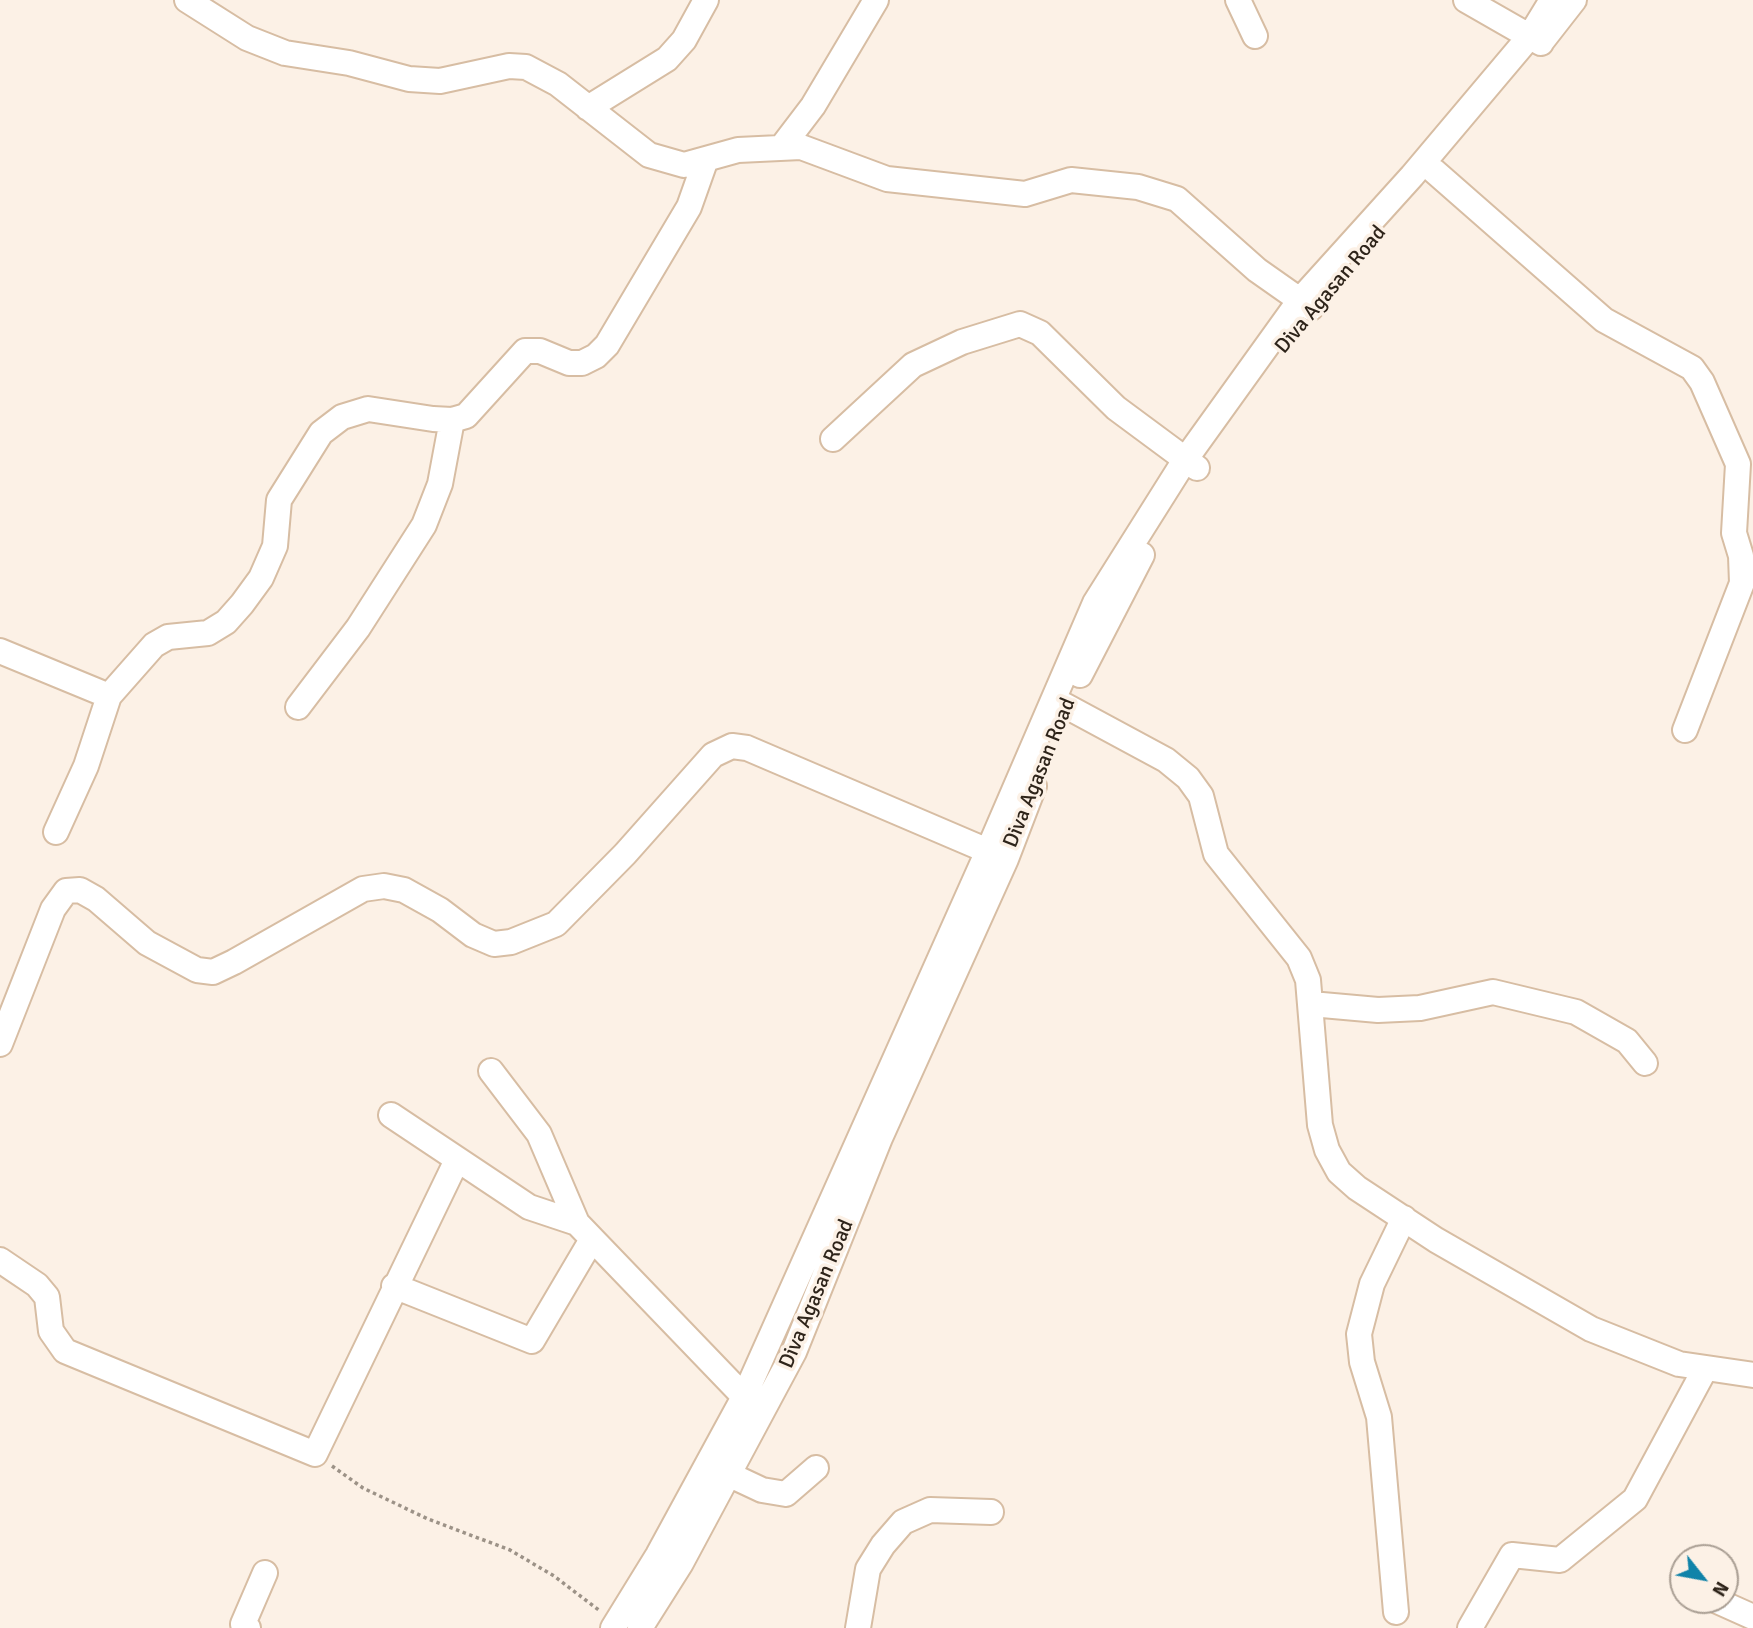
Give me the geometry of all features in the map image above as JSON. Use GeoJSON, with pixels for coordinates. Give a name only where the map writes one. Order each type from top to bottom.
{"type":"FeatureCollection","features":[{"type":"Feature","properties":{"kind":"street"},"geometry":{"type":"LineString","coordinates":[[187,0],[247,38],[285,53],[349,63],[409,79],[440,81],[509,66],[526,67],[558,84],[649,155],[684,165],[738,150],[801,147],[887,179],[1025,194],[1071,180],[1138,187],[1177,199],[1257,270],[1305,304],[1412,176],[1535,39],[1552,0]]}},
{"type":"Feature","properties":{"kind":"street"},"geometry":{"type":"LineString","coordinates":[[588,108],[667,59],[684,40],[706,0]]}},
{"type":"Feature","properties":{"kind":"street"},"geometry":{"type":"LineString","coordinates":[[782,148],[813,106],[876,0]]}},
{"type":"Feature","properties":{"kind":"street"},"geometry":{"type":"LineString","coordinates":[[1238,0],[1255,36]]}},
{"type":"Feature","properties":{"kind":"street"},"geometry":{"type":"LineString","coordinates":[[1466,0],[1535,39]]}},
{"type":"Feature","properties":{"kind":"street","name":"Diva Agasan Road"},"geometry":{"type":"LineString","coordinates":[[640,1628],[690,1522],[730,1475],[794,1352],[997,855],[1064,705],[1191,464],[1305,304],[1434,171],[1500,97],[1535,39],[1574,0]]}},
{"type":"Feature","properties":{"kind":"street"},"geometry":{"type":"LineString","coordinates":[[56,832],[86,766],[109,696],[153,645],[168,637],[208,633],[226,622],[242,604],[261,578],[275,546],[279,500],[321,433],[342,417],[368,409],[452,420],[466,416],[477,407],[524,351],[540,351],[569,363],[582,363],[596,356],[607,345],[689,208],[706,159]]}},
{"type":"Feature","properties":{"kind":"street"},"geometry":{"type":"LineString","coordinates":[[1434,171],[1604,320],[1692,368],[1702,382],[1738,464],[1734,533],[1741,556],[1742,583],[1685,730]]}},
{"type":"Feature","properties":{"kind":"street"},"geometry":{"type":"LineString","coordinates":[[614,1626],[690,1522],[744,1396],[997,855],[1095,603],[1191,464],[1116,408],[1040,333],[1020,324],[962,342],[913,365],[833,439]]}},
{"type":"Feature","properties":{"kind":"street"},"geometry":{"type":"LineString","coordinates":[[298,707],[358,628],[424,525],[440,484],[452,420]]}},
{"type":"Feature","properties":{"kind":"street"},"geometry":{"type":"LineString","coordinates":[[0,651],[109,696]]}},
{"type":"Feature","properties":{"kind":"street"},"geometry":{"type":"LineString","coordinates":[[1064,705],[1166,760],[1188,778],[1201,796],[1216,854],[1299,958],[1308,980],[1320,1125],[1327,1150],[1339,1172],[1404,1219],[1591,1329],[1644,1353],[1705,1369],[1753,1375]]}},
{"type":"Feature","properties":{"kind":"street"},"geometry":{"type":"LineString","coordinates":[[0,1044],[5,1018],[53,909],[66,891],[80,890],[96,899],[147,943],[197,970],[213,972],[363,889],[384,886],[404,890],[473,935],[494,943],[511,942],[556,924],[625,854],[713,755],[732,746],[747,748],[997,855]]}},
{"type":"Feature","properties":{"kind":"street"},"geometry":{"type":"LineString","coordinates":[[1311,1004],[1378,1010],[1420,1008],[1493,992],[1576,1012],[1628,1041],[1645,1063]]}},
{"type":"Feature","properties":{"kind":"street"},"geometry":{"type":"LineString","coordinates":[[491,1071],[539,1134],[584,1232],[762,1416]]}},
{"type":"Feature","properties":{"kind":"street"},"geometry":{"type":"LineString","coordinates":[[391,1115],[530,1208],[584,1232]]}},
{"type":"Feature","properties":{"kind":"street"},"geometry":{"type":"LineString","coordinates":[[0,1260],[37,1285],[47,1297],[51,1331],[65,1351],[315,1454],[457,1160]]}},
{"type":"Feature","properties":{"kind":"street"},"geometry":{"type":"LineString","coordinates":[[1396,1612],[1379,1418],[1362,1362],[1359,1334],[1372,1284],[1404,1219]]}},
{"type":"Feature","properties":{"kind":"street"},"geometry":{"type":"LineString","coordinates":[[394,1286],[532,1341],[584,1232]]}},
{"type":"Feature","properties":{"kind":"street"},"geometry":{"type":"LineString","coordinates":[[1470,1628],[1512,1555],[1560,1560],[1635,1499],[1705,1369]]}},
{"type":"Feature","properties":{"kind":"street"},"geometry":{"type":"LineString","coordinates":[[730,1475],[762,1490],[786,1494],[816,1468]]}},
{"type":"Feature","properties":{"kind":"street"},"geometry":{"type":"LineString","coordinates":[[858,1628],[868,1569],[883,1545],[903,1522],[930,1510],[991,1511]]}},
{"type":"Feature","properties":{"kind":"street"},"geometry":{"type":"LineString","coordinates":[[248,1628],[243,1624],[265,1573]]}},
{"type":"Feature","properties":{"kind":"path"},"geometry":{"type":"LineString","coordinates":[[315,1454],[363,1488],[428,1519],[510,1550],[554,1576],[614,1626]]}}]}
